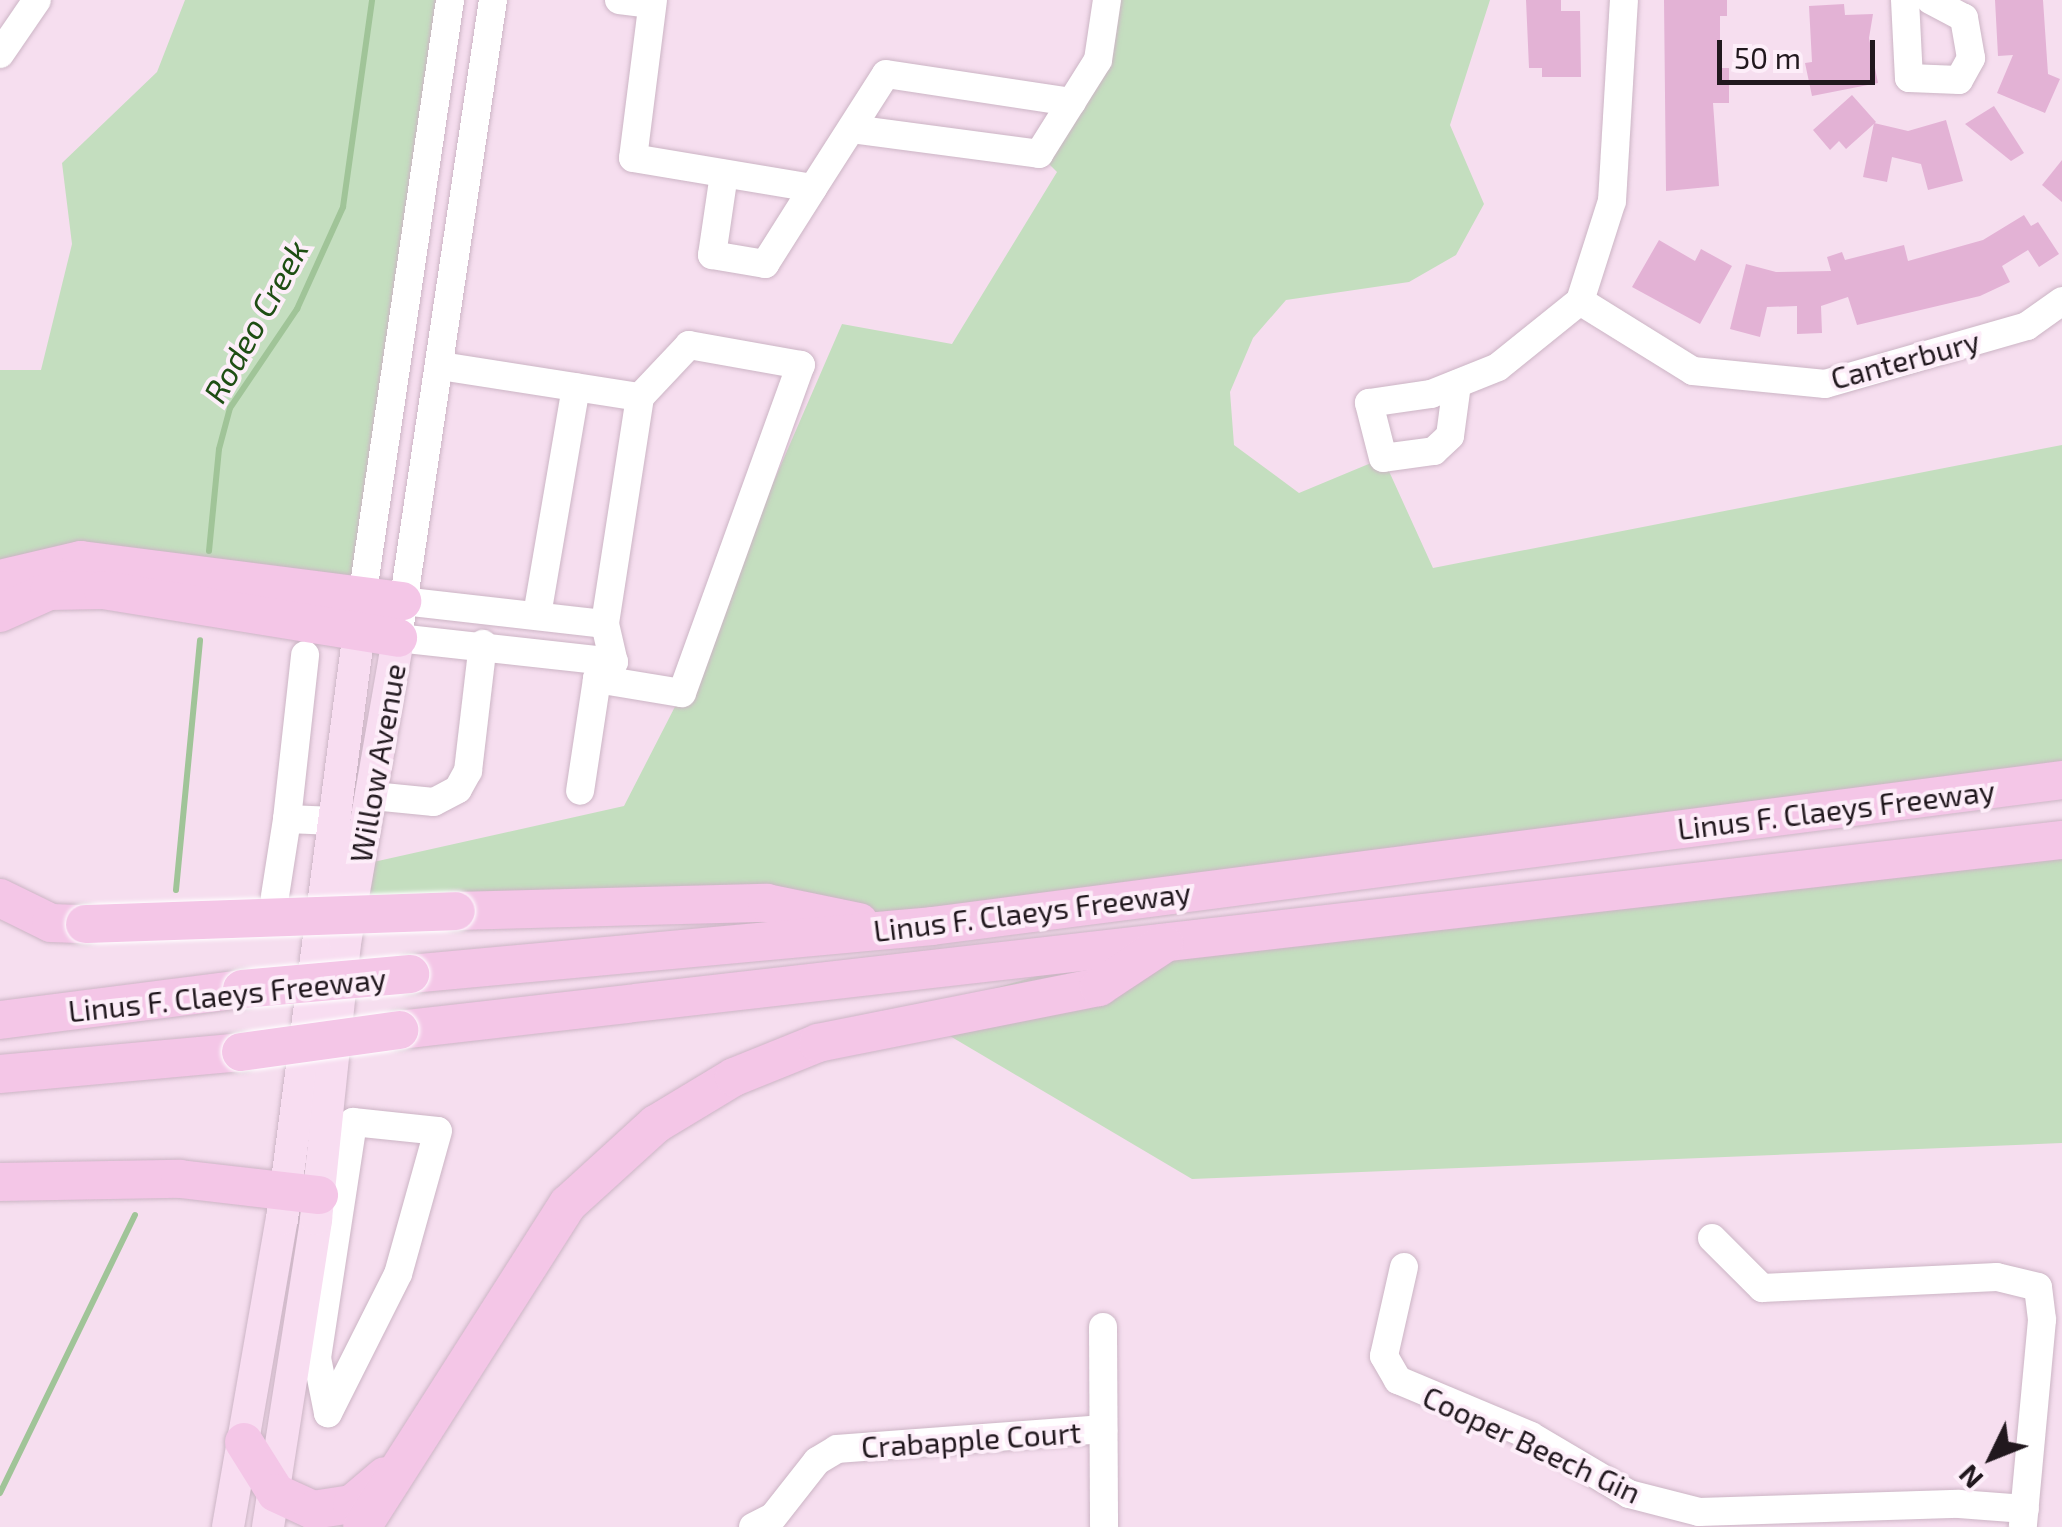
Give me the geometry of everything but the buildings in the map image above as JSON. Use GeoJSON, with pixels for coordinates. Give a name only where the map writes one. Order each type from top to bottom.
{"type":"FeatureCollection","features":[{"type":"Feature","properties":{"kind":"highway"},"geometry":{"type":"LineString","coordinates":[[0,579],[81,560],[400,620]]}},
{"type":"Feature","properties":{"kind":"highway"},"geometry":{"type":"LineString","coordinates":[[0,614],[50,591],[103,590],[360,613]]}},
{"type":"Feature","properties":{"kind":"highway","name":"Linus F. Claeys Freeway"},"geometry":{"type":"LineString","coordinates":[[0,1020],[242,990],[932,926],[2062,780]]}},
{"type":"Feature","properties":{"kind":"highway","name":"Linus F. Claeys Freeway"},"geometry":{"type":"LineString","coordinates":[[0,1074],[241,1052],[1170,940],[2062,840]]}},
{"type":"Feature","properties":{"kind":"highway"},"geometry":{"type":"LineString","coordinates":[[0,898],[51,923],[767,903],[818,910],[880,929]]}},
{"type":"Feature","properties":{"kind":"highway"},"geometry":{"type":"LineString","coordinates":[[362,1527],[568,1204],[656,1124],[734,1078],[818,1042],[1100,987],[1170,940]]}},
{"type":"Feature","properties":{"kind":"highway"},"geometry":{"type":"LineString","coordinates":[[0,1182],[180,1179],[302,1193]]}},
{"type":"Feature","properties":{"kind":"highway"},"geometry":{"type":"LineString","coordinates":[[244,1442],[272,1510],[352,1504],[402,1462]]}},
{"type":"Feature","properties":{"kind":"main road","name":"Willow Avenue"},"geometry":{"type":"LineString","coordinates":[[272,1510],[287,1407],[335,821],[360,613]]}},
{"type":"Feature","properties":{"kind":"main road","name":"Willow Avenue"},"geometry":{"type":"LineString","coordinates":[[228,1527],[252,1403],[302,1193],[373,796],[400,620]]}},
{"type":"Feature","properties":{"kind":"street"},"geometry":{"type":"LineString","coordinates":[[0,54],[37,0]]}},
{"type":"Feature","properties":{"kind":"street","name":"Willow Avenue"},"geometry":{"type":"LineString","coordinates":[[360,613],[450,0]]}},
{"type":"Feature","properties":{"kind":"street","name":"Willow Avenue"},"geometry":{"type":"LineString","coordinates":[[400,620],[493,0]]}},
{"type":"Feature","properties":{"kind":"street"},"geometry":{"type":"LineString","coordinates":[[620,0],[653,2],[633,158],[812,188]]}},
{"type":"Feature","properties":{"kind":"street"},"geometry":{"type":"LineString","coordinates":[[852,129],[1039,154],[1098,60],[1107,0]]}},
{"type":"Feature","properties":{"kind":"street"},"geometry":{"type":"LineString","coordinates":[[1457,384],[1498,367],[1580,301],[1612,201],[1624,0]]}},
{"type":"Feature","properties":{"kind":"street"},"geometry":{"type":"LineString","coordinates":[[1905,0],[1910,78],[1959,80],[1971,58],[1964,18],[1930,0]]}},
{"type":"Feature","properties":{"kind":"street"},"geometry":{"type":"LineString","coordinates":[[724,174],[712,255],[765,264],[886,74],[1072,102]]}},
{"type":"Feature","properties":{"kind":"street","name":"Canterbury"},"geometry":{"type":"LineString","coordinates":[[1580,301],[1693,371],[1825,384],[2027,326],[2062,300]]}},
{"type":"Feature","properties":{"kind":"street"},"geometry":{"type":"LineString","coordinates":[[400,620],[483,644],[606,671],[682,694],[801,365],[689,345],[640,397],[605,624],[606,671],[580,790]]}},
{"type":"Feature","properties":{"kind":"street"},"geometry":{"type":"LineString","coordinates":[[440,366],[640,397]]}},
{"type":"Feature","properties":{"kind":"street"},"geometry":{"type":"LineString","coordinates":[[537,615],[576,387]]}},
{"type":"Feature","properties":{"kind":"street"},"geometry":{"type":"LineString","coordinates":[[400,620],[537,615],[605,624]]}},
{"type":"Feature","properties":{"kind":"street"},"geometry":{"type":"LineString","coordinates":[[373,796],[434,802],[458,789],[468,771],[483,644]]}},
{"type":"Feature","properties":{"kind":"street"},"geometry":{"type":"LineString","coordinates":[[274,896],[306,655]]}},
{"type":"Feature","properties":{"kind":"street"},"geometry":{"type":"LineString","coordinates":[[287,819],[335,821]]}},
{"type":"Feature","properties":{"kind":"street"},"geometry":{"type":"LineString","coordinates":[[353,1122],[438,1131],[398,1274],[328,1413],[318,1358],[353,1122]]}},
{"type":"Feature","properties":{"kind":"street"},"geometry":{"type":"LineString","coordinates":[[1712,1238],[1762,1288],[1997,1277],[2038,1287],[2042,1320],[2024,1518]]}},
{"type":"Feature","properties":{"kind":"street","name":"Cooper Beech Gin"},"geometry":{"type":"LineString","coordinates":[[1404,1268],[1384,1356],[1398,1380],[1531,1436],[1629,1494],[1699,1512],[1959,1504],[2024,1518]]}},
{"type":"Feature","properties":{"kind":"street"},"geometry":{"type":"LineString","coordinates":[[1104,1327],[1104,1527]]}},
{"type":"Feature","properties":{"kind":"street"},"geometry":{"type":"LineString","coordinates":[[252,1403],[328,1413]]}},
{"type":"Feature","properties":{"kind":"street","name":"Crabapple Court"},"geometry":{"type":"LineString","coordinates":[[753,1527],[772,1518],[818,1461],[837,1448],[1102,1429]]}},
{"type":"Feature","properties":{"kind":"green space"},"geometry":{"type":"Polygon","coordinates":[[[185,0],[450,0],[362,596],[0,579],[0,370],[41,370],[72,244],[62,163],[157,72],[185,0]]]}},
{"type":"Feature","properties":{"kind":"green space"},"geometry":{"type":"Polygon","coordinates":[[[1107,0],[1490,0],[1450,125],[1484,204],[1456,255],[1409,282],[1286,300],[1253,338],[1230,392],[1234,445],[1299,493],[1383,458],[1433,568],[2062,445],[2062,780],[932,926],[817,909],[350,917],[360,865],[624,806],[682,693],[842,324],[952,344],[1057,172],[1039,154],[1072,102],[1107,0]]]}},
{"type":"Feature","properties":{"kind":"green space"},"geometry":{"type":"Polygon","coordinates":[[[2062,842],[2062,1143],[1192,1179],[911,1013],[1173,936],[2062,842]]]}},
{"type":"Feature","properties":{"kind":"waterway","name":"Rodeo Creek"},"geometry":{"type":"LineString","coordinates":[[209,551],[219,449],[230,408],[297,309],[343,207],[372,0]]}},
{"type":"Feature","properties":{"kind":"waterway","name":"Rodeo Creek"},"geometry":{"type":"LineString","coordinates":[[176,890],[200,640]]}},
{"type":"Feature","properties":{"kind":"waterway","name":"Rodeo Creek"},"geometry":{"type":"LineString","coordinates":[[0,1493],[135,1215]]}}]}
